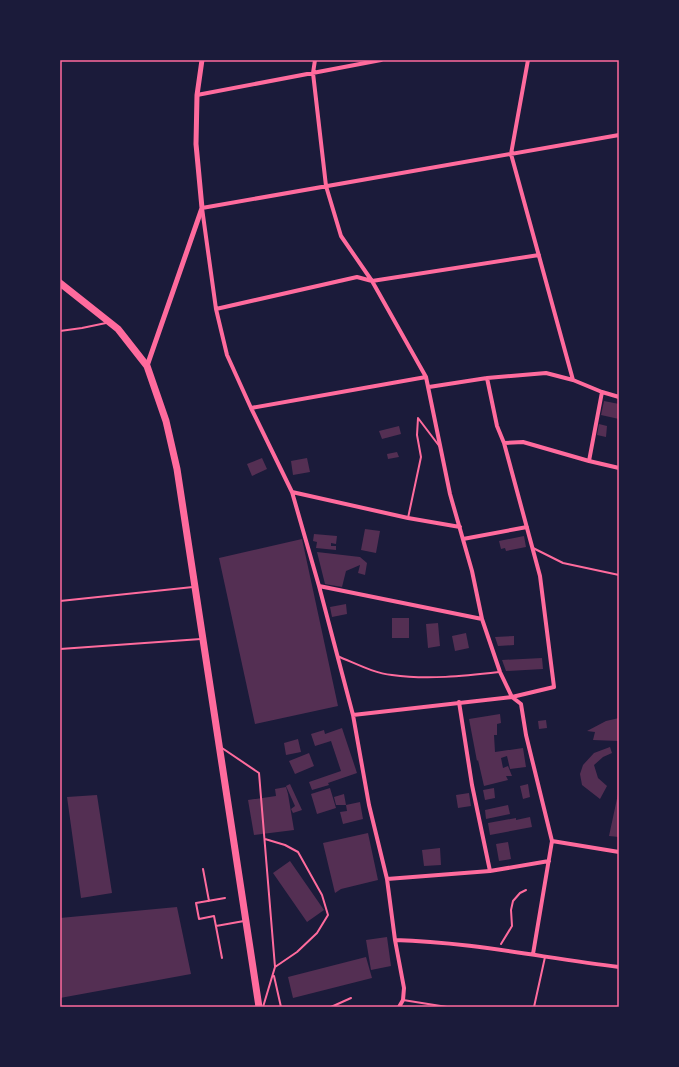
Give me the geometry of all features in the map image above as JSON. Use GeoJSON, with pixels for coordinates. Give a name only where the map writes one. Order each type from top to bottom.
{"type":"FeatureCollection","features":[{"type":"Feature","properties":{"kind":"highway"},"geometry":{"type":"LineString","coordinates":[[60,283],[118,329],[147,366],[166,421],[177,469],[258,1007]]}},
{"type":"Feature","properties":{"kind":"street"},"geometry":{"type":"LineString","coordinates":[[202,60],[197,95],[196,144],[202,208],[216,310],[227,355],[292,492],[319,586],[353,715],[369,805],[387,879],[395,940],[404,988],[403,1000],[399,1007]]}},
{"type":"Feature","properties":{"kind":"street"},"geometry":{"type":"LineString","coordinates":[[315,60],[313,73],[326,186],[341,236],[372,281],[426,377],[450,494],[472,571],[482,619],[500,672],[512,697],[521,704],[526,735],[552,841],[533,954]]}},
{"type":"Feature","properties":{"kind":"street"},"geometry":{"type":"LineString","coordinates":[[197,95],[381,60]]}},
{"type":"Feature","properties":{"kind":"street"},"geometry":{"type":"LineString","coordinates":[[528,60],[511,154],[573,380]]}},
{"type":"Feature","properties":{"kind":"street"},"geometry":{"type":"LineString","coordinates":[[202,208],[619,135]]}},
{"type":"Feature","properties":{"kind":"street"},"geometry":{"type":"LineString","coordinates":[[147,366],[202,208]]}},
{"type":"Feature","properties":{"kind":"street"},"geometry":{"type":"LineString","coordinates":[[216,310],[357,277],[372,281],[539,255]]}},
{"type":"Feature","properties":{"kind":"street"},"geometry":{"type":"LineString","coordinates":[[429,388],[488,378],[546,373],[573,380],[602,392],[619,397]]}},
{"type":"Feature","properties":{"kind":"street"},"geometry":{"type":"LineString","coordinates":[[251,408],[426,377]]}},
{"type":"Feature","properties":{"kind":"street"},"geometry":{"type":"LineString","coordinates":[[353,715],[512,697],[554,688],[540,576],[504,443],[497,426],[488,378]]}},
{"type":"Feature","properties":{"kind":"street"},"geometry":{"type":"LineString","coordinates":[[588,461],[602,392]]}},
{"type":"Feature","properties":{"kind":"street"},"geometry":{"type":"LineString","coordinates":[[504,443],[523,442],[588,461],[619,468]]}},
{"type":"Feature","properties":{"kind":"street"},"geometry":{"type":"LineString","coordinates":[[292,492],[408,518],[460,527]]}},
{"type":"Feature","properties":{"kind":"street"},"geometry":{"type":"LineString","coordinates":[[463,538],[527,527]]}},
{"type":"Feature","properties":{"kind":"street"},"geometry":{"type":"LineString","coordinates":[[319,586],[482,619]]}},
{"type":"Feature","properties":{"kind":"street"},"geometry":{"type":"LineString","coordinates":[[459,702],[472,785],[490,871]]}},
{"type":"Feature","properties":{"kind":"street"},"geometry":{"type":"LineString","coordinates":[[552,841],[619,852]]}},
{"type":"Feature","properties":{"kind":"street"},"geometry":{"type":"LineString","coordinates":[[387,879],[490,871],[549,860]]}},
{"type":"Feature","properties":{"kind":"street"},"geometry":{"type":"LineString","coordinates":[[395,940],[416,940],[533,954],[619,967]]}},
{"type":"Feature","properties":{"kind":"lane"},"geometry":{"type":"LineString","coordinates":[[60,331],[110,322]]}},
{"type":"Feature","properties":{"kind":"lane"},"geometry":{"type":"LineString","coordinates":[[408,518],[421,457],[417,435],[418,418],[440,448]]}},
{"type":"Feature","properties":{"kind":"lane"},"geometry":{"type":"LineString","coordinates":[[532,548],[563,563],[619,575]]}},
{"type":"Feature","properties":{"kind":"lane"},"geometry":{"type":"LineString","coordinates":[[60,600],[195,587]]}},
{"type":"Feature","properties":{"kind":"lane"},"geometry":{"type":"LineString","coordinates":[[60,648],[203,639]]}},
{"type":"Feature","properties":{"kind":"lane"},"geometry":{"type":"LineString","coordinates":[[337,656],[362,667],[391,675],[449,677],[500,672]]}},
{"type":"Feature","properties":{"kind":"lane"},"geometry":{"type":"LineString","coordinates":[[219,746],[259,773],[275,967],[263,1007]]}},
{"type":"Feature","properties":{"kind":"lane"},"geometry":{"type":"LineString","coordinates":[[264,839],[285,845],[298,852],[322,895],[328,915],[317,933],[297,952],[275,967]]}},
{"type":"Feature","properties":{"kind":"lane"},"geometry":{"type":"LineString","coordinates":[[203,869],[209,901]]}},
{"type":"Feature","properties":{"kind":"lane"},"geometry":{"type":"LineString","coordinates":[[222,958],[214,916],[199,919],[196,903],[225,898]]}},
{"type":"Feature","properties":{"kind":"lane"},"geometry":{"type":"LineString","coordinates":[[216,926],[245,920]]}},
{"type":"Feature","properties":{"kind":"lane"},"geometry":{"type":"LineString","coordinates":[[534,1007],[545,957]]}},
{"type":"Feature","properties":{"kind":"lane"},"geometry":{"type":"LineString","coordinates":[[273,975],[281,1007]]}},
{"type":"Feature","properties":{"kind":"lane"},"geometry":{"type":"LineString","coordinates":[[331,1007],[351,998]]}},
{"type":"Feature","properties":{"kind":"lane"},"geometry":{"type":"LineString","coordinates":[[403,1000],[447,1007]]}},
{"type":"Feature","properties":{"kind":"path"},"geometry":{"type":"LineString","coordinates":[[497,950],[512,926],[511,910],[513,901],[520,893],[526,890]]}},
{"type":"Feature","properties":{"kind":"building"},"geometry":{"type":"Polygon","coordinates":[[[604,401],[619,404],[619,419],[601,415],[604,401]]]}},
{"type":"Feature","properties":{"kind":"building"},"geometry":{"type":"Polygon","coordinates":[[[599,424],[607,426],[606,437],[597,435],[599,424]]]}},
{"type":"Feature","properties":{"kind":"building"},"geometry":{"type":"Polygon","coordinates":[[[399,426],[401,434],[382,439],[379,431],[399,426]]]}},
{"type":"Feature","properties":{"kind":"building"},"geometry":{"type":"Polygon","coordinates":[[[397,452],[399,457],[388,459],[387,454],[397,452]]]}},
{"type":"Feature","properties":{"kind":"building"},"geometry":{"type":"Polygon","coordinates":[[[262,458],[267,469],[252,476],[247,464],[262,458]]]}},
{"type":"Feature","properties":{"kind":"building"},"geometry":{"type":"Polygon","coordinates":[[[307,458],[310,472],[293,475],[291,461],[307,458]]]}},
{"type":"Feature","properties":{"kind":"building"},"geometry":{"type":"Polygon","coordinates":[[[365,529],[380,531],[376,553],[361,550],[365,529]]]}},
{"type":"Feature","properties":{"kind":"building"},"geometry":{"type":"Polygon","coordinates":[[[314,534],[337,536],[336,544],[331,543],[331,546],[336,546],[336,550],[316,548],[317,542],[313,541],[314,534]]]}},
{"type":"Feature","properties":{"kind":"building"},"geometry":{"type":"Polygon","coordinates":[[[524,536],[526,547],[506,551],[505,548],[501,549],[499,541],[524,536]]]}},
{"type":"Feature","properties":{"kind":"building"},"geometry":{"type":"Polygon","coordinates":[[[302,539],[338,706],[255,724],[219,558],[302,539]]]}},
{"type":"Feature","properties":{"kind":"building"},"geometry":{"type":"Polygon","coordinates":[[[317,552],[360,557],[367,563],[365,575],[358,573],[360,565],[346,571],[342,587],[325,584],[317,552]]]}},
{"type":"Feature","properties":{"kind":"building"},"geometry":{"type":"Polygon","coordinates":[[[346,604],[347,614],[332,617],[330,607],[346,604]]]}},
{"type":"Feature","properties":{"kind":"building"},"geometry":{"type":"Polygon","coordinates":[[[392,618],[409,618],[409,638],[392,638],[392,618]]]}},
{"type":"Feature","properties":{"kind":"building"},"geometry":{"type":"Polygon","coordinates":[[[438,623],[440,646],[428,648],[426,624],[438,623]]]}},
{"type":"Feature","properties":{"kind":"building"},"geometry":{"type":"Polygon","coordinates":[[[466,633],[469,648],[455,651],[452,636],[466,633]]]}},
{"type":"Feature","properties":{"kind":"building"},"geometry":{"type":"Polygon","coordinates":[[[514,636],[514,645],[498,646],[495,637],[514,636]]]}},
{"type":"Feature","properties":{"kind":"building"},"geometry":{"type":"Polygon","coordinates":[[[542,658],[543,669],[506,671],[502,660],[542,658]]]}},
{"type":"Feature","properties":{"kind":"building"},"geometry":{"type":"Polygon","coordinates":[[[500,714],[501,723],[497,724],[497,735],[494,735],[495,752],[523,748],[526,767],[510,769],[507,756],[501,758],[503,768],[508,766],[512,776],[506,776],[508,780],[484,786],[478,760],[477,761],[469,719],[500,714]]]}},
{"type":"Feature","properties":{"kind":"building"},"geometry":{"type":"Polygon","coordinates":[[[619,718],[619,741],[593,740],[595,732],[587,731],[606,721],[619,718]]]}},
{"type":"Feature","properties":{"kind":"building"},"geometry":{"type":"Polygon","coordinates":[[[546,720],[547,728],[539,729],[538,721],[546,720]]]}},
{"type":"Feature","properties":{"kind":"building"},"geometry":{"type":"Polygon","coordinates":[[[342,728],[357,773],[328,783],[329,785],[312,790],[309,782],[341,771],[331,741],[315,746],[311,734],[324,730],[325,734],[342,728]]]}},
{"type":"Feature","properties":{"kind":"building"},"geometry":{"type":"Polygon","coordinates":[[[298,739],[301,752],[286,755],[284,743],[298,739]]]}},
{"type":"Feature","properties":{"kind":"building"},"geometry":{"type":"Polygon","coordinates":[[[610,747],[612,753],[603,757],[594,765],[598,778],[607,786],[600,799],[582,785],[580,774],[583,765],[594,753],[610,747]]]}},
{"type":"Feature","properties":{"kind":"building"},"geometry":{"type":"Polygon","coordinates":[[[309,753],[314,766],[295,774],[289,761],[309,753]]]}},
{"type":"Feature","properties":{"kind":"building"},"geometry":{"type":"Polygon","coordinates":[[[290,784],[302,810],[293,813],[291,809],[295,806],[286,786],[290,784]]]}},
{"type":"Feature","properties":{"kind":"building"},"geometry":{"type":"Polygon","coordinates":[[[528,784],[530,797],[523,799],[520,786],[528,784]]]}},
{"type":"Feature","properties":{"kind":"building"},"geometry":{"type":"Polygon","coordinates":[[[286,787],[294,830],[254,835],[248,800],[276,796],[275,789],[286,787]]]}},
{"type":"Feature","properties":{"kind":"building"},"geometry":{"type":"Polygon","coordinates":[[[330,788],[336,808],[317,814],[311,794],[330,788]]]}},
{"type":"Feature","properties":{"kind":"building"},"geometry":{"type":"Polygon","coordinates":[[[494,788],[495,798],[485,800],[483,790],[494,788]]]}},
{"type":"Feature","properties":{"kind":"building"},"geometry":{"type":"Polygon","coordinates":[[[469,793],[471,806],[458,808],[456,795],[469,793]]]}},
{"type":"Feature","properties":{"kind":"building"},"geometry":{"type":"Polygon","coordinates":[[[344,794],[346,805],[336,805],[334,797],[344,794]]]}},
{"type":"Feature","properties":{"kind":"building"},"geometry":{"type":"Polygon","coordinates":[[[619,794],[619,837],[609,836],[619,794]]]}},
{"type":"Feature","properties":{"kind":"building"},"geometry":{"type":"Polygon","coordinates":[[[97,795],[112,893],[81,898],[67,797],[97,795]]]}},
{"type":"Feature","properties":{"kind":"building"},"geometry":{"type":"Polygon","coordinates":[[[360,802],[363,819],[343,824],[340,812],[347,811],[346,805],[360,802]]]}},
{"type":"Feature","properties":{"kind":"building"},"geometry":{"type":"Polygon","coordinates":[[[508,805],[510,814],[486,819],[485,810],[508,805]]]}},
{"type":"Feature","properties":{"kind":"building"},"geometry":{"type":"Polygon","coordinates":[[[530,817],[532,827],[490,835],[488,823],[530,817]]]}},
{"type":"Feature","properties":{"kind":"building"},"geometry":{"type":"Polygon","coordinates":[[[368,833],[378,880],[341,889],[335,893],[323,843],[368,833]]]}},
{"type":"Feature","properties":{"kind":"building"},"geometry":{"type":"Polygon","coordinates":[[[508,842],[511,859],[499,861],[496,844],[508,842]]]}},
{"type":"Feature","properties":{"kind":"building"},"geometry":{"type":"Polygon","coordinates":[[[440,848],[441,865],[424,866],[422,850],[440,848]]]}},
{"type":"Feature","properties":{"kind":"building"},"geometry":{"type":"Polygon","coordinates":[[[290,861],[324,910],[307,922],[273,873],[290,861]]]}},
{"type":"Feature","properties":{"kind":"building"},"geometry":{"type":"Polygon","coordinates":[[[177,907],[191,974],[60,998],[60,918],[177,907]]]}},
{"type":"Feature","properties":{"kind":"building"},"geometry":{"type":"Polygon","coordinates":[[[387,937],[391,966],[371,970],[366,940],[387,937]]]}},
{"type":"Feature","properties":{"kind":"building"},"geometry":{"type":"Polygon","coordinates":[[[366,957],[372,978],[293,998],[288,977],[366,957]]]}}]}
